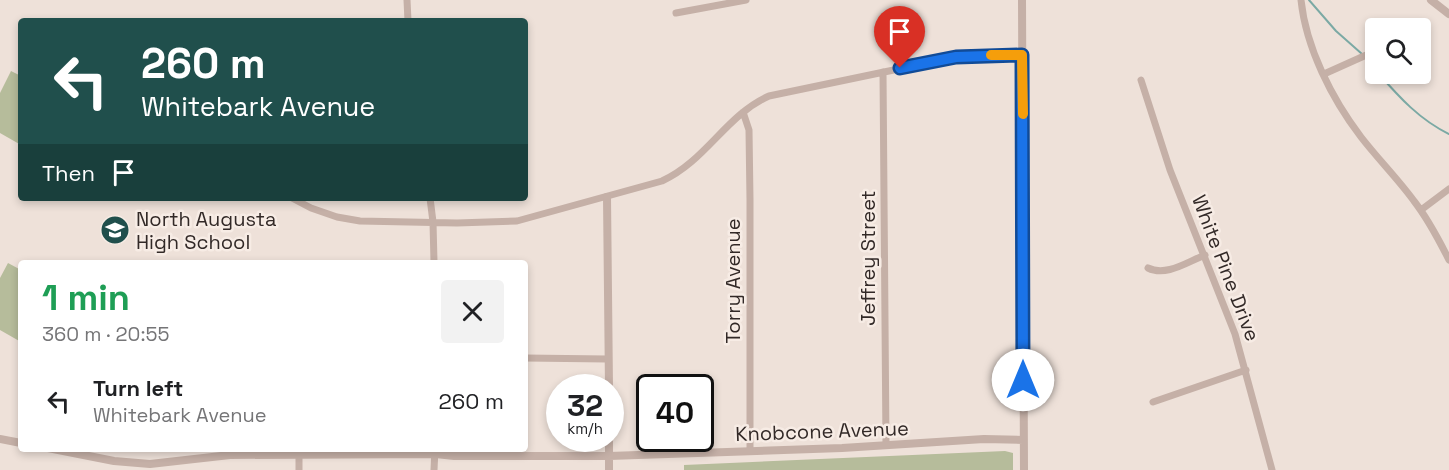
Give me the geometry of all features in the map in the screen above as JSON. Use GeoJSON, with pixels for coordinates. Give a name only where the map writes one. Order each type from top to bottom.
{"type":"FeatureCollection","features":[{"type":"Feature","properties":{"kind":"street"},"geometry":{"type":"LineString","coordinates":[[407,0],[408,18]]}},
{"type":"Feature","properties":{"kind":"street"},"geometry":{"type":"LineString","coordinates":[[676,13],[746,0]]}},
{"type":"Feature","properties":{"kind":"street"},"geometry":{"type":"LineString","coordinates":[[1022,0],[1024,470]]}},
{"type":"Feature","properties":{"kind":"street"},"geometry":{"type":"LineString","coordinates":[[1300,0],[1304,23],[1338,102],[1362,138],[1421,210],[1449,260]]}},
{"type":"Feature","properties":{"kind":"street"},"geometry":{"type":"LineString","coordinates":[[1431,0],[1449,14]]}},
{"type":"Feature","properties":{"kind":"street"},"geometry":{"type":"LineString","coordinates":[[299,201],[328,214],[360,221],[517,221],[662,182],[675,176],[700,156],[743,112],[769,96],[956,57],[1022,55]]}},
{"type":"Feature","properties":{"kind":"street"},"geometry":{"type":"LineString","coordinates":[[1324,74],[1365,56]]}},
{"type":"Feature","properties":{"kind":"street","name":"Jeffrey Street"},"geometry":{"type":"LineString","coordinates":[[883,72],[886,445]]}},
{"type":"Feature","properties":{"kind":"street","name":"White Pine Drive"},"geometry":{"type":"LineString","coordinates":[[1141,80],[1170,170],[1226,309],[1246,370],[1272,470]]}},
{"type":"Feature","properties":{"kind":"street","name":"Torry Avenue"},"geometry":{"type":"LineString","coordinates":[[743,112],[747,120],[749,141],[750,451]]}},
{"type":"Feature","properties":{"kind":"street"},"geometry":{"type":"LineString","coordinates":[[1421,210],[1449,189]]}},
{"type":"Feature","properties":{"kind":"street"},"geometry":{"type":"LineString","coordinates":[[607,197],[608,374]]}},
{"type":"Feature","properties":{"kind":"street"},"geometry":{"type":"LineString","coordinates":[[430,201],[434,260]]}},
{"type":"Feature","properties":{"kind":"street"},"geometry":{"type":"LineString","coordinates":[[1148,268],[1166,271],[1205,255]]}},
{"type":"Feature","properties":{"kind":"street"},"geometry":{"type":"LineString","coordinates":[[528,358],[607,359]]}},
{"type":"Feature","properties":{"kind":"street"},"geometry":{"type":"LineString","coordinates":[[1153,402],[1246,370]]}},
{"type":"Feature","properties":{"kind":"street"},"geometry":{"type":"LineString","coordinates":[[0,439],[18,442]]}},
{"type":"Feature","properties":{"kind":"street","name":"Knobcone Avenue"},"geometry":{"type":"LineString","coordinates":[[439,452],[454,456],[609,456],[961,440],[1023,440]]}},
{"type":"Feature","properties":{"kind":"street","name":"Knobcone Avenue"},"geometry":{"type":"LineString","coordinates":[[68,452],[114,461],[150,464],[230,455],[390,452]]}},
{"type":"Feature","properties":{"kind":"street"},"geometry":{"type":"LineString","coordinates":[[434,470],[435,452]]}},
{"type":"Feature","properties":{"kind":"street"},"geometry":{"type":"LineString","coordinates":[[609,452],[609,470]]}},
{"type":"Feature","properties":{"kind":"street"},"geometry":{"type":"LineString","coordinates":[[299,454],[299,470]]}},
{"type":"Feature","properties":{"kind":"green space"},"geometry":{"type":"Polygon","coordinates":[[[11,71],[18,74],[18,143],[0,133],[0,93],[11,71]]]}},
{"type":"Feature","properties":{"kind":"green space"},"geometry":{"type":"Polygon","coordinates":[[[8,263],[18,268],[18,340],[0,330],[0,278],[8,263]]]}},
{"type":"Feature","properties":{"kind":"green space"},"geometry":{"type":"Polygon","coordinates":[[[1005,451],[1013,453],[1013,470],[684,470],[684,465],[1005,451]]]}},
{"type":"Feature","properties":{"kind":"waterway"},"geometry":{"type":"LineString","coordinates":[[1309,0],[1336,31],[1362,54]]}},
{"type":"Feature","properties":{"kind":"waterway"},"geometry":{"type":"LineString","coordinates":[[1388,84],[1419,115],[1449,134]]}},
{"type":"Feature","properties":{"kind":"slow traffic"},"geometry":{"type":"LineString","coordinates":[[991,55],[1022,55],[1023,114]]}},
{"type":"Feature","properties":{"kind":"place","name":"North Augusta High School"},"geometry":{"type":"Point","coordinates":[115,230]}},
{"type":"Feature","properties":{"kind":"route"},"geometry":{"type":"LineString","coordinates":[[900,68],[956,57],[1022,55],[1023,380]]}}]}
